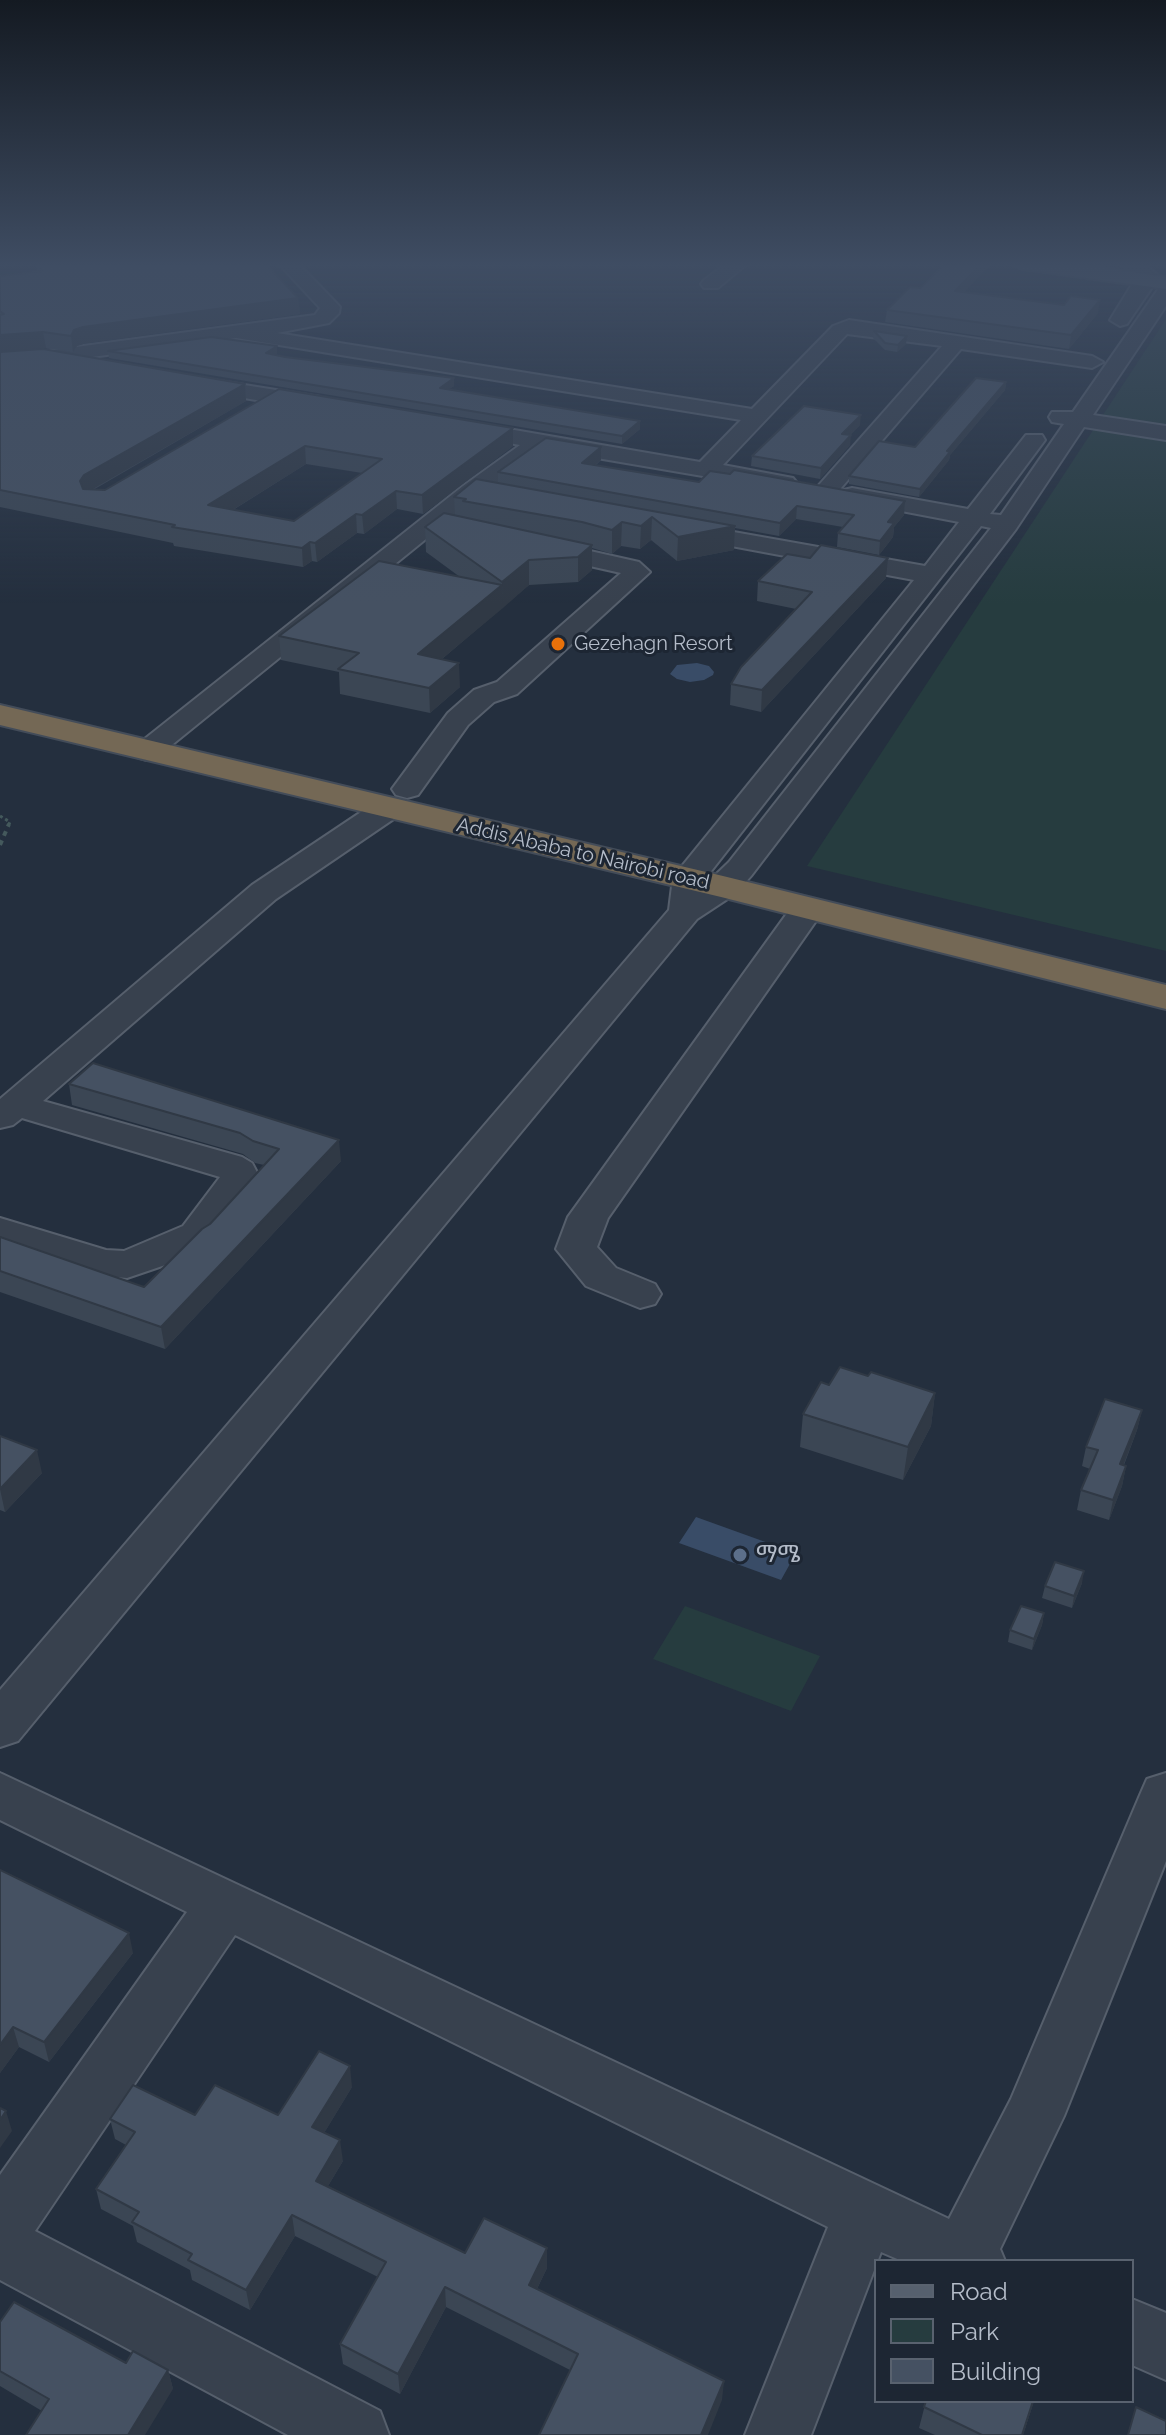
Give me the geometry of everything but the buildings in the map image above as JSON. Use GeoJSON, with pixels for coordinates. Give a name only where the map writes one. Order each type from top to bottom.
{"type":"FeatureCollection","features":[{"type":"Feature","properties":{"kind":"highway","name":"Addis Ababa to Nairobi road"},"geometry":{"type":"LineString","coordinates":[[0,692],[159,742]]}},
{"type":"Feature","properties":{"kind":"highway","name":"Addis Ababa to Nairobi road"},"geometry":{"type":"LineString","coordinates":[[0,715],[159,742],[397,799],[808,908],[1166,997]]}},
{"type":"Feature","properties":{"kind":"highway","name":"Addis Ababa to Nairobi road"},"geometry":{"type":"LineString","coordinates":[[708,881],[1166,973]]}},
{"type":"Feature","properties":{"kind":"street"},"geometry":{"type":"LineString","coordinates":[[424,381],[430,377]]}},
{"type":"Feature","properties":{"kind":"street"},"geometry":{"type":"LineString","coordinates":[[517,377],[757,416]]}},
{"type":"Feature","properties":{"kind":"street"},"geometry":{"type":"LineString","coordinates":[[707,468],[795,377]]}},
{"type":"Feature","properties":{"kind":"street"},"geometry":{"type":"LineString","coordinates":[[827,490],[926,377]]}},
{"type":"Feature","properties":{"kind":"street"},"geometry":{"type":"LineString","coordinates":[[708,881],[931,575],[975,519],[1070,413],[1086,377]]}},
{"type":"Feature","properties":{"kind":"street"},"geometry":{"type":"LineString","coordinates":[[0,1726],[1007,524],[1093,377]]}},
{"type":"Feature","properties":{"kind":"street"},"geometry":{"type":"LineString","coordinates":[[168,378],[335,407]]}},
{"type":"Feature","properties":{"kind":"street"},"geometry":{"type":"LineString","coordinates":[[247,413],[274,397]]}},
{"type":"Feature","properties":{"kind":"street"},"geometry":{"type":"LineString","coordinates":[[1070,413],[1166,422]]}},
{"type":"Feature","properties":{"kind":"street"},"geometry":{"type":"LineString","coordinates":[[1070,413],[1166,433]]}},
{"type":"Feature","properties":{"kind":"street"},"geometry":{"type":"LineString","coordinates":[[439,424],[707,468],[1007,524]]}},
{"type":"Feature","properties":{"kind":"street"},"geometry":{"type":"LineString","coordinates":[[159,742],[471,491],[540,441]]}},
{"type":"Feature","properties":{"kind":"street"},"geometry":{"type":"LineString","coordinates":[[471,491],[502,497]]}},
{"type":"Feature","properties":{"kind":"street"},"geometry":{"type":"LineString","coordinates":[[655,525],[931,575]]}},
{"type":"Feature","properties":{"kind":"street"},"geometry":{"type":"LineString","coordinates":[[8,1111],[264,892],[397,799],[458,719],[484,696],[507,688],[637,572],[630,567],[617,567],[513,543]]}},
{"type":"Feature","properties":{"kind":"street"},"geometry":{"type":"LineString","coordinates":[[640,1294],[601,1277],[576,1249],[588,1217],[808,908]]}},
{"type":"Feature","properties":{"kind":"street"},"geometry":{"type":"LineString","coordinates":[[0,1231],[104,1263],[127,1265],[197,1235],[240,1178],[238,1171],[228,1165],[8,1111]]}},
{"type":"Feature","properties":{"kind":"street"},"geometry":{"type":"LineString","coordinates":[[0,1795],[865,2213],[968,2259],[1034,2116],[1166,1795]]}},
{"type":"Feature","properties":{"kind":"street"},"geometry":{"type":"LineString","coordinates":[[0,2228],[224,1905]]}},
{"type":"Feature","properties":{"kind":"street"},"geometry":{"type":"LineString","coordinates":[[778,2435],[865,2213]]}},
{"type":"Feature","properties":{"kind":"street"},"geometry":{"type":"LineString","coordinates":[[0,2246],[329,2429]]}},
{"type":"Feature","properties":{"kind":"street"},"geometry":{"type":"LineString","coordinates":[[1134,2332],[1166,2347]]}},
{"type":"Feature","properties":{"kind":"path"},"geometry":{"type":"LineString","coordinates":[[0,816],[10,822],[0,845]]}},
{"type":"Feature","properties":{"kind":"green space"},"geometry":{"type":"Polygon","coordinates":[[[1128,377],[1166,377],[1166,951],[807,866],[1128,377]]]}},
{"type":"Feature","properties":{"kind":"green space"},"geometry":{"type":"Polygon","coordinates":[[[685,1606],[820,1656],[791,1711],[653,1659],[685,1606]]]}},
{"type":"Feature","properties":{"kind":"water"},"geometry":{"type":"Polygon","coordinates":[[[697,663],[709,666],[713,675],[690,682],[670,674],[677,665],[697,663]]]}},
{"type":"Feature","properties":{"kind":"water"},"geometry":{"type":"Polygon","coordinates":[[[696,1517],[796,1553],[781,1580],[679,1543],[696,1517]]]}},
{"type":"Feature","properties":{"kind":"place","name":"Gezehagn Resort"},"geometry":{"type":"Point","coordinates":[558,644]}},
{"type":"Feature","properties":{"kind":"place","name":"ማሜ"},"geometry":{"type":"Point","coordinates":[740,1555]}}]}
